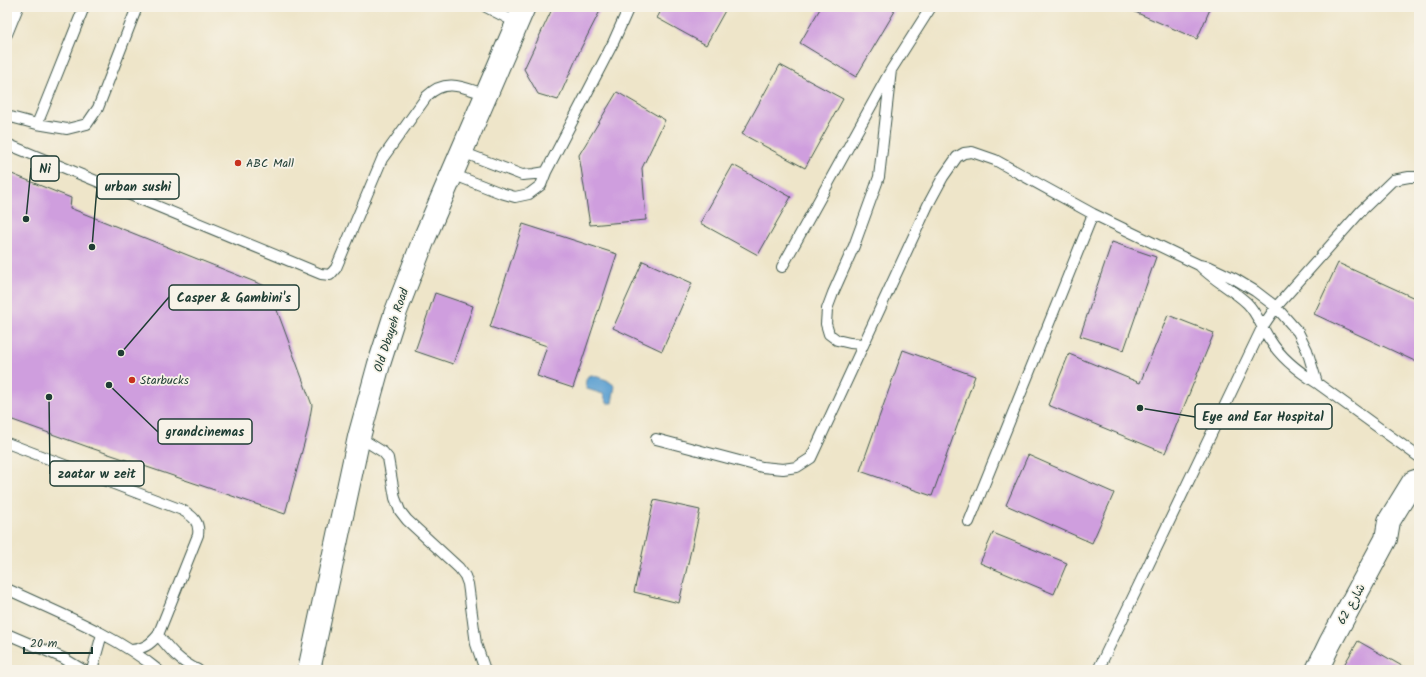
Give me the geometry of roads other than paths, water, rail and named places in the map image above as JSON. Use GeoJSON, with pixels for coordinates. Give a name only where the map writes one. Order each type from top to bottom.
{"type":"FeatureCollection","features":[{"type":"Feature","properties":{"kind":"street","name":"Old Dbayeh Road"},"geometry":{"type":"LineString","coordinates":[[309,670],[359,437],[379,364],[395,314],[424,239],[520,15]]}},
{"type":"Feature","properties":{"kind":"street","name":"شارع 62"},"geometry":{"type":"LineString","coordinates":[[1317,670],[1386,539],[1389,521],[1413,482],[1419,480]]}},
{"type":"Feature","properties":{"kind":"street","name":"شارع 62"},"geometry":{"type":"LineString","coordinates":[[1386,539],[1400,528],[1419,499]]}},
{"type":"Feature","properties":{"kind":"lane"},"geometry":{"type":"LineString","coordinates":[[7,34],[18,7]]}},
{"type":"Feature","properties":{"kind":"lane"},"geometry":{"type":"LineString","coordinates":[[37,124],[84,7]]}},
{"type":"Feature","properties":{"kind":"lane"},"geometry":{"type":"LineString","coordinates":[[7,116],[37,124],[67,129],[87,124],[98,108],[137,7]]}},
{"type":"Feature","properties":{"kind":"lane"},"geometry":{"type":"LineString","coordinates":[[486,7],[520,15]]}},
{"type":"Feature","properties":{"kind":"lane"},"geometry":{"type":"LineString","coordinates":[[452,174],[515,197],[529,194],[540,185],[614,43],[628,7]]}},
{"type":"Feature","properties":{"kind":"lane"},"geometry":{"type":"LineString","coordinates":[[782,267],[891,70],[931,7]]}},
{"type":"Feature","properties":{"kind":"lane"},"geometry":{"type":"LineString","coordinates":[[864,344],[837,340],[829,334],[826,324],[827,309],[854,246],[880,177],[891,70]]}},
{"type":"Feature","properties":{"kind":"lane"},"geometry":{"type":"LineString","coordinates":[[7,144],[321,274],[330,275],[336,268],[382,159],[427,96],[438,87],[450,85],[487,95]]}},
{"type":"Feature","properties":{"kind":"lane"},"geometry":{"type":"LineString","coordinates":[[462,152],[522,175],[546,172]]}},
{"type":"Feature","properties":{"kind":"lane"},"geometry":{"type":"LineString","coordinates":[[656,439],[762,467],[783,469],[797,467],[811,458],[928,205],[943,177],[957,157],[964,153],[972,152],[995,160],[1093,214],[1199,266],[1210,267],[1255,291],[1276,307],[1298,332],[1307,350],[1317,383]]}},
{"type":"Feature","properties":{"kind":"lane"},"geometry":{"type":"LineString","coordinates":[[1098,670],[1263,326],[1276,307],[1362,210],[1393,180],[1408,177],[1419,177]]}},
{"type":"Feature","properties":{"kind":"lane"},"geometry":{"type":"LineString","coordinates":[[969,522],[1093,214]]}},
{"type":"Feature","properties":{"kind":"lane"},"geometry":{"type":"LineString","coordinates":[[1199,266],[1206,274],[1247,304],[1263,326],[1270,340],[1287,360],[1301,373],[1419,457]]}},
{"type":"Feature","properties":{"kind":"lane"},"geometry":{"type":"LineString","coordinates":[[359,437],[384,452],[388,458],[395,498],[400,511],[407,520],[459,568],[465,576],[468,584],[476,644],[485,670]]}},
{"type":"Feature","properties":{"kind":"lane"},"geometry":{"type":"LineString","coordinates":[[7,443],[182,510],[198,522],[198,535],[158,635],[152,643],[142,649],[132,650]]}},
{"type":"Feature","properties":{"kind":"lane"},"geometry":{"type":"LineString","coordinates":[[7,589],[102,634],[132,650],[158,670]]}},
{"type":"Feature","properties":{"kind":"lane"},"geometry":{"type":"LineString","coordinates":[[7,634],[63,658],[83,670]]}},
{"type":"Feature","properties":{"kind":"lane"},"geometry":{"type":"LineString","coordinates":[[92,670],[102,634]]}},
{"type":"Feature","properties":{"kind":"lane"},"geometry":{"type":"LineString","coordinates":[[158,635],[173,654],[181,661],[198,670]]}},
{"type":"Feature","properties":{"kind":"water"},"geometry":{"type":"Polygon","coordinates":[[[592,375],[607,380],[615,386],[612,403],[607,403],[603,394],[587,389],[586,379],[588,376],[592,375]]]}},
{"type":"Feature","properties":{"kind":"place","name":"ABC Mall"},"geometry":{"type":"Point","coordinates":[238,163]}},
{"type":"Feature","properties":{"kind":"place","name":"Ni"},"geometry":{"type":"Point","coordinates":[26,219]}},
{"type":"Feature","properties":{"kind":"place","name":"urban sushi"},"geometry":{"type":"Point","coordinates":[92,247]}},
{"type":"Feature","properties":{"kind":"place","name":"Casper & Gambini's"},"geometry":{"type":"Point","coordinates":[121,353]}},
{"type":"Feature","properties":{"kind":"place","name":"Starbucks"},"geometry":{"type":"Point","coordinates":[132,380]}},
{"type":"Feature","properties":{"kind":"place","name":"grandcinemas"},"geometry":{"type":"Point","coordinates":[109,385]}},
{"type":"Feature","properties":{"kind":"place","name":"zaatar w zeit"},"geometry":{"type":"Point","coordinates":[49,397]}},
{"type":"Feature","properties":{"kind":"place","name":"Eye and Ear Hospital"},"geometry":{"type":"Point","coordinates":[1140,408]}}]}
